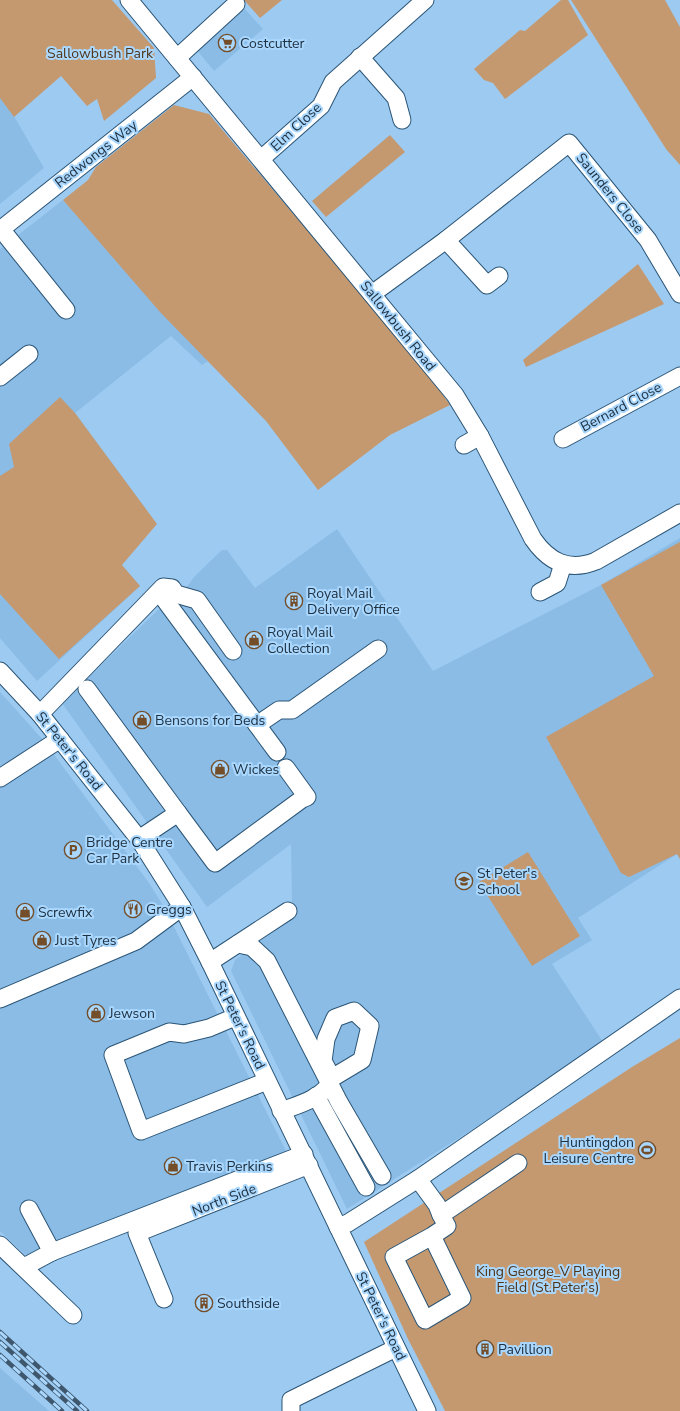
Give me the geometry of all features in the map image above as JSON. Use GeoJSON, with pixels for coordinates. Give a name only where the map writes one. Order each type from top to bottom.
{"type":"FeatureCollection","features":[{"type":"Feature","properties":{"kind":"street","name":"Sallowbush Road"},"geometry":{"type":"LineString","coordinates":[[129,0],[455,395],[480,436],[533,539],[542,551],[563,564],[584,566],[596,561],[680,513]]}},
{"type":"Feature","properties":{"kind":"street","name":"Elm Close"},"geometry":{"type":"LineString","coordinates":[[260,159],[321,106],[333,82],[425,0]]}},
{"type":"Feature","properties":{"kind":"street"},"geometry":{"type":"LineString","coordinates":[[177,58],[236,4]]}},
{"type":"Feature","properties":{"kind":"street"},"geometry":{"type":"LineString","coordinates":[[360,57],[396,98],[402,120]]}},
{"type":"Feature","properties":{"kind":"street","name":"Redwongs Way"},"geometry":{"type":"LineString","coordinates":[[1,229],[193,77]]}},
{"type":"Feature","properties":{"kind":"street","name":"Saunders Close"},"geometry":{"type":"LineString","coordinates":[[372,294],[446,240],[569,143],[648,240],[680,294]]}},
{"type":"Feature","properties":{"kind":"street"},"geometry":{"type":"LineString","coordinates":[[1,229],[66,310]]}},
{"type":"Feature","properties":{"kind":"street"},"geometry":{"type":"LineString","coordinates":[[446,240],[487,285],[499,276]]}},
{"type":"Feature","properties":{"kind":"street"},"geometry":{"type":"LineString","coordinates":[[0,377],[30,354]]}},
{"type":"Feature","properties":{"kind":"street","name":"Bernard Close"},"geometry":{"type":"LineString","coordinates":[[563,439],[680,376]]}},
{"type":"Feature","properties":{"kind":"street"},"geometry":{"type":"LineString","coordinates":[[464,445],[480,436]]}},
{"type":"Feature","properties":{"kind":"street"},"geometry":{"type":"LineString","coordinates":[[540,592],[556,583],[563,564]]}},
{"type":"Feature","properties":{"kind":"street"},"geometry":{"type":"LineString","coordinates":[[40,714],[164,587],[172,588],[176,594],[197,600],[233,651]]}},
{"type":"Feature","properties":{"kind":"street"},"geometry":{"type":"LineString","coordinates":[[159,592],[277,752]]}},
{"type":"Feature","properties":{"kind":"street"},"geometry":{"type":"LineString","coordinates":[[257,725],[279,710],[292,710],[378,649]]}},
{"type":"Feature","properties":{"kind":"street","name":"St Peter's Road"},"geometry":{"type":"LineString","coordinates":[[0,671],[40,714],[139,839],[182,907],[427,1411]]}},
{"type":"Feature","properties":{"kind":"street"},"geometry":{"type":"LineString","coordinates":[[86,689],[215,864],[302,799],[307,798],[286,768]]}},
{"type":"Feature","properties":{"kind":"street"},"geometry":{"type":"LineString","coordinates":[[0,778],[60,739]]}},
{"type":"Feature","properties":{"kind":"street"},"geometry":{"type":"LineString","coordinates":[[139,839],[178,813]]}},
{"type":"Feature","properties":{"kind":"street"},"geometry":{"type":"LineString","coordinates":[[0,999],[136,941],[182,907]]}},
{"type":"Feature","properties":{"kind":"street"},"geometry":{"type":"LineString","coordinates":[[210,962],[288,911]]}},
{"type":"Feature","properties":{"kind":"street"},"geometry":{"type":"LineString","coordinates":[[238,944],[252,947],[267,961],[382,1176]]}},
{"type":"Feature","properties":{"kind":"street"},"geometry":{"type":"LineString","coordinates":[[338,1227],[348,1223],[418,1179],[680,998]]}},
{"type":"Feature","properties":{"kind":"street"},"geometry":{"type":"LineString","coordinates":[[235,1016],[209,1028],[184,1034],[170,1032],[113,1055],[142,1131],[267,1082]]}},
{"type":"Feature","properties":{"kind":"street"},"geometry":{"type":"LineString","coordinates":[[281,1111],[316,1096],[331,1082]]}},
{"type":"Feature","properties":{"kind":"street"},"geometry":{"type":"LineString","coordinates":[[316,1096],[366,1187]]}},
{"type":"Feature","properties":{"kind":"street"},"geometry":{"type":"LineString","coordinates":[[24,1267],[52,1252],[306,1160]]}},
{"type":"Feature","properties":{"kind":"street","name":"North Side"},"geometry":{"type":"LineString","coordinates":[[164,1299],[137,1233],[306,1160]]}},
{"type":"Feature","properties":{"kind":"street"},"geometry":{"type":"LineString","coordinates":[[441,1215],[518,1163]]}},
{"type":"Feature","properties":{"kind":"street"},"geometry":{"type":"LineString","coordinates":[[418,1179],[437,1205],[447,1226],[394,1257],[425,1320],[462,1298],[432,1236]]}},
{"type":"Feature","properties":{"kind":"street"},"geometry":{"type":"LineString","coordinates":[[29,1209],[52,1252]]}},
{"type":"Feature","properties":{"kind":"street"},"geometry":{"type":"LineString","coordinates":[[0,1244],[72,1315]]}},
{"type":"Feature","properties":{"kind":"street"},"geometry":{"type":"LineString","coordinates":[[291,1411],[291,1400],[396,1348]]}},
{"type":"Feature","properties":{"kind":"shaded area"},"geometry":{"type":"Polygon","coordinates":[[[244,8],[263,29],[214,71],[196,49],[244,8]]]}},
{"type":"Feature","properties":{"kind":"shaded area"},"geometry":{"type":"Polygon","coordinates":[[[0,92],[44,168],[0,204],[0,92]]]}},
{"type":"Feature","properties":{"kind":"shaded area"},"geometry":{"type":"Polygon","coordinates":[[[63,200],[208,361],[202,365],[171,336],[75,413],[148,512],[108,549],[140,586],[37,681],[0,638],[0,249],[63,200]]]}},
{"type":"Feature","properties":{"kind":"shaded area","name":"St Peter's School"},"geometry":{"type":"Polygon","coordinates":[[[337,529],[433,671],[601,585],[680,538],[680,859],[677,854],[578,918],[592,940],[552,964],[605,1045],[347,1209],[231,971],[235,960],[297,912],[292,903],[291,844],[207,907],[62,703],[160,608],[178,604],[178,592],[184,586],[186,588],[194,577],[222,550],[227,550],[255,588],[337,529]]]}},
{"type":"Feature","properties":{"kind":"shaded area"},"geometry":{"type":"Polygon","coordinates":[[[0,692],[44,741],[149,883],[164,907],[292,1163],[34,1263],[0,1231],[0,692]]]}},
{"type":"Feature","properties":{"kind":"shaded area"},"geometry":{"type":"Polygon","coordinates":[[[0,1368],[49,1411],[0,1411],[0,1368]]]}},
{"type":"Feature","properties":{"kind":"green space","name":"Sallowbush Park"},"geometry":{"type":"Polygon","coordinates":[[[0,0],[112,0],[154,48],[156,78],[104,121],[97,99],[87,106],[61,76],[14,117],[0,98],[0,0]]]}},
{"type":"Feature","properties":{"kind":"green space"},"geometry":{"type":"Polygon","coordinates":[[[244,0],[282,0],[260,18],[244,0]]]}},
{"type":"Feature","properties":{"kind":"green space"},"geometry":{"type":"Polygon","coordinates":[[[561,0],[568,0],[588,35],[505,99],[493,83],[484,80],[474,69],[520,30],[525,31],[561,0]]]}},
{"type":"Feature","properties":{"kind":"green space"},"geometry":{"type":"Polygon","coordinates":[[[571,0],[665,0],[680,27],[680,165],[666,149],[571,0]]]}},
{"type":"Feature","properties":{"kind":"green space"},"geometry":{"type":"Polygon","coordinates":[[[174,105],[209,114],[430,376],[450,405],[390,435],[318,490],[266,421],[160,312],[63,200],[88,180],[96,167],[174,105]]]}},
{"type":"Feature","properties":{"kind":"green space"},"geometry":{"type":"Polygon","coordinates":[[[390,135],[405,152],[326,217],[312,201],[390,135]]]}},
{"type":"Feature","properties":{"kind":"green space"},"geometry":{"type":"Polygon","coordinates":[[[638,264],[664,304],[526,367],[523,360],[638,264]]]}},
{"type":"Feature","properties":{"kind":"green space"},"geometry":{"type":"Polygon","coordinates":[[[60,397],[75,413],[157,524],[122,565],[140,586],[59,659],[0,594],[0,476],[14,467],[9,444],[60,397]]]}},
{"type":"Feature","properties":{"kind":"green space"},"geometry":{"type":"Polygon","coordinates":[[[680,542],[680,859],[677,854],[629,877],[621,873],[546,737],[654,676],[601,585],[680,542]]]}},
{"type":"Feature","properties":{"kind":"green space"},"geometry":{"type":"Polygon","coordinates":[[[528,852],[580,936],[532,966],[479,882],[528,852]]]}},
{"type":"Feature","properties":{"kind":"green space","name":"King George_V Playing Field (St.Peter's)"},"geometry":{"type":"Polygon","coordinates":[[[680,1038],[680,1411],[445,1411],[408,1339],[364,1242],[632,1067],[680,1038]]]}},
{"type":"Feature","properties":{"kind":"railway"},"geometry":{"type":"LineString","coordinates":[[0,1332],[87,1411]]}},
{"type":"Feature","properties":{"kind":"railway"},"geometry":{"type":"LineString","coordinates":[[0,1342],[77,1411]]}},
{"type":"Feature","properties":{"kind":"railway"},"geometry":{"type":"LineString","coordinates":[[0,1355],[62,1411]]}},
{"type":"Feature","properties":{"kind":"place","name":"Costcutter"},"geometry":{"type":"Point","coordinates":[227,43]}},
{"type":"Feature","properties":{"kind":"place","name":"Royal Mail Delivery Office"},"geometry":{"type":"Point","coordinates":[294,601]}},
{"type":"Feature","properties":{"kind":"place","name":"Royal Mail Collection"},"geometry":{"type":"Point","coordinates":[254,640]}},
{"type":"Feature","properties":{"kind":"place","name":"Bensons for Beds"},"geometry":{"type":"Point","coordinates":[142,720]}},
{"type":"Feature","properties":{"kind":"place","name":"Wickes"},"geometry":{"type":"Point","coordinates":[220,769]}},
{"type":"Feature","properties":{"kind":"place","name":"Bridge Centre Car Park"},"geometry":{"type":"Point","coordinates":[73,850]}},
{"type":"Feature","properties":{"kind":"place","name":"St Peter's School"},"geometry":{"type":"Point","coordinates":[464,881]}},
{"type":"Feature","properties":{"kind":"place","name":"Greggs"},"geometry":{"type":"Point","coordinates":[133,909]}},
{"type":"Feature","properties":{"kind":"place","name":"Screwfix"},"geometry":{"type":"Point","coordinates":[25,912]}},
{"type":"Feature","properties":{"kind":"place","name":"Just Tyres"},"geometry":{"type":"Point","coordinates":[42,940]}},
{"type":"Feature","properties":{"kind":"place","name":"Jewson"},"geometry":{"type":"Point","coordinates":[96,1013]}},
{"type":"Feature","properties":{"kind":"place","name":"Huntingdon Leisure Centre"},"geometry":{"type":"Point","coordinates":[647,1150]}},
{"type":"Feature","properties":{"kind":"place","name":"Travis Perkins"},"geometry":{"type":"Point","coordinates":[173,1166]}},
{"type":"Feature","properties":{"kind":"place","name":"Southside"},"geometry":{"type":"Point","coordinates":[204,1303]}},
{"type":"Feature","properties":{"kind":"place","name":"Pavillion"},"geometry":{"type":"Point","coordinates":[485,1349]}}]}
